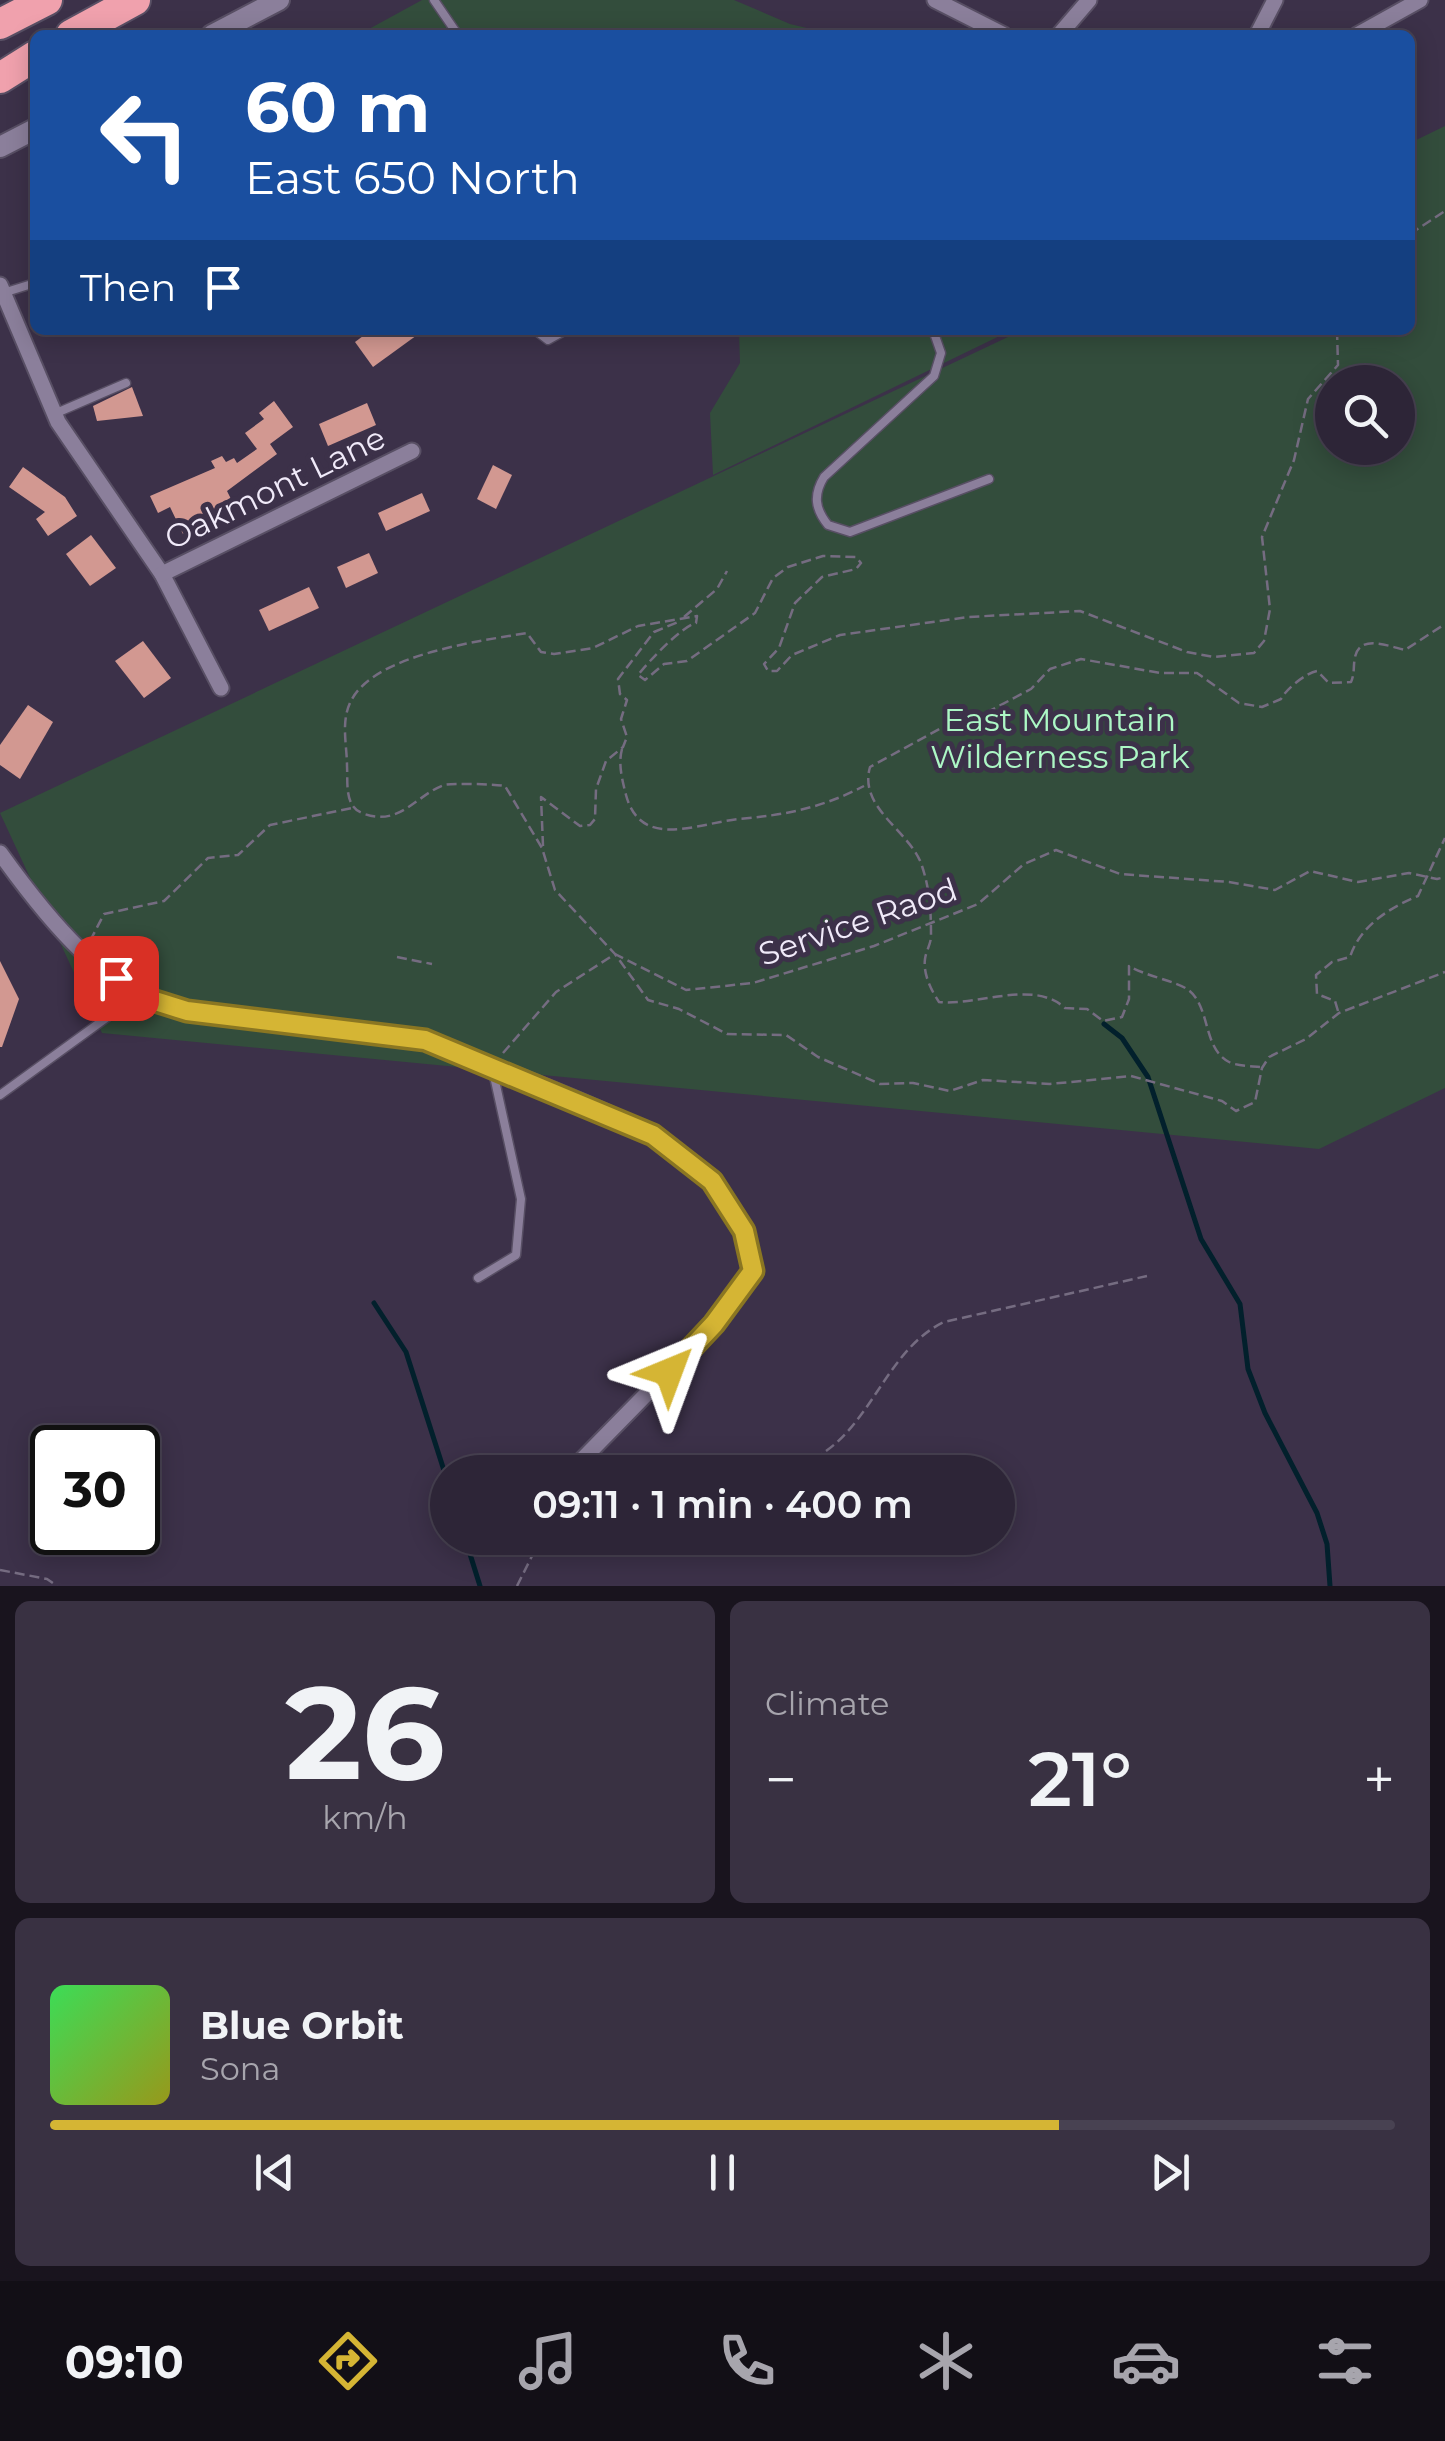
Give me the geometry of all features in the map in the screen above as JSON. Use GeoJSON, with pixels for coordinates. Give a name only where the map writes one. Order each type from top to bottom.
{"type":"FeatureCollection","features":[{"type":"Feature","properties":{"kind":"highway"},"geometry":{"type":"LineString","coordinates":[[0,24],[47,0]]}},
{"type":"Feature","properties":{"kind":"highway"},"geometry":{"type":"LineString","coordinates":[[80,30],[135,0]]}},
{"type":"Feature","properties":{"kind":"highway"},"geometry":{"type":"LineString","coordinates":[[0,75],[30,58]]}},
{"type":"Feature","properties":{"kind":"street"},"geometry":{"type":"LineString","coordinates":[[222,30],[279,0]]}},
{"type":"Feature","properties":{"kind":"street"},"geometry":{"type":"LineString","coordinates":[[936,0],[994,30]]}},
{"type":"Feature","properties":{"kind":"street"},"geometry":{"type":"LineString","coordinates":[[1063,30],[1089,0]]}},
{"type":"Feature","properties":{"kind":"street"},"geometry":{"type":"LineString","coordinates":[[1260,30],[1276,0]]}},
{"type":"Feature","properties":{"kind":"street"},"geometry":{"type":"LineString","coordinates":[[1367,30],[1420,0]]}},
{"type":"Feature","properties":{"kind":"street"},"geometry":{"type":"LineString","coordinates":[[0,147],[30,132]]}},
{"type":"Feature","properties":{"kind":"street","name":"Oakmont Lane"},"geometry":{"type":"LineString","coordinates":[[1,289],[54,414],[93,478],[162,574],[221,688]]}},
{"type":"Feature","properties":{"kind":"street","name":"Oakmont Lane"},"geometry":{"type":"LineString","coordinates":[[162,574],[412,451]]}},
{"type":"Feature","properties":{"kind":"street"},"geometry":{"type":"LineString","coordinates":[[0,853],[34,900],[130,990],[187,1011],[425,1040],[653,1135],[712,1181],[744,1231],[753,1271],[714,1324],[587,1455]]}},
{"type":"Feature","properties":{"kind":"lane"},"geometry":{"type":"LineString","coordinates":[[434,0],[455,30]]}},
{"type":"Feature","properties":{"kind":"lane"},"geometry":{"type":"LineString","coordinates":[[1,289],[30,283]]}},
{"type":"Feature","properties":{"kind":"lane"},"geometry":{"type":"LineString","coordinates":[[935,335],[941,361],[934,376],[824,477],[815,498],[818,509],[828,526],[850,532],[989,479]]}},
{"type":"Feature","properties":{"kind":"lane"},"geometry":{"type":"LineString","coordinates":[[54,414],[126,383]]}},
{"type":"Feature","properties":{"kind":"lane"},"geometry":{"type":"LineString","coordinates":[[0,1094],[90,1032],[112,1014],[130,990]]}},
{"type":"Feature","properties":{"kind":"lane"},"geometry":{"type":"LineString","coordinates":[[478,1278],[516,1255],[521,1199],[492,1067]]}},
{"type":"Feature","properties":{"kind":"path"},"geometry":{"type":"LineString","coordinates":[[1415,231],[1445,211]]}},
{"type":"Feature","properties":{"kind":"path"},"geometry":{"type":"LineString","coordinates":[[354,808],[348,793],[344,737],[350,704],[356,693],[402,661],[526,633],[541,652],[554,654],[593,648],[638,626],[695,616],[698,622],[682,627],[664,652],[641,670],[642,681],[664,664],[687,661],[754,613],[782,570],[823,556],[856,556],[861,563],[856,568],[822,577],[794,602],[780,648],[764,664],[768,671],[777,671],[788,658],[840,636],[968,617],[1080,611],[1186,652],[1214,657],[1254,653],[1264,641],[1270,609],[1262,538],[1294,460],[1308,399],[1338,365],[1337,335]]}},
{"type":"Feature","properties":{"kind":"path"},"geometry":{"type":"LineString","coordinates":[[727,571],[717,590],[681,619],[654,632],[618,678],[620,694],[627,700],[622,718],[628,729],[621,769],[634,816],[649,828],[670,830],[794,815],[866,784]]}},
{"type":"Feature","properties":{"kind":"path"},"geometry":{"type":"LineString","coordinates":[[1262,1068],[1229,1062],[1216,1049],[1198,1002],[1186,988],[1152,980],[1129,966],[1129,999],[1122,1017],[1104,1021],[1086,1009],[1065,1008],[1054,998],[1018,994],[964,1005],[939,1002],[929,987],[924,959],[932,939],[928,921],[931,902],[919,856],[876,804],[866,784],[870,767],[943,727],[982,715],[1031,689],[1050,669],[1067,662],[1100,659],[1160,673],[1197,673],[1232,699],[1262,706],[1281,700],[1285,690],[1317,670],[1329,683],[1351,682],[1355,654],[1362,645],[1370,642],[1405,650],[1445,624]]}},
{"type":"Feature","properties":{"kind":"path"},"geometry":{"type":"LineString","coordinates":[[542,848],[545,841],[539,798],[550,799],[580,826],[590,826],[595,819],[596,789],[606,761],[623,747]]}},
{"type":"Feature","properties":{"kind":"path"},"geometry":{"type":"LineString","coordinates":[[83,949],[104,914],[164,900],[208,858],[238,855],[265,827],[354,808],[372,815],[399,814],[444,785],[499,784],[510,789],[542,848],[556,890],[615,954],[648,1000],[679,1009],[727,1034],[786,1036],[818,1057],[880,1084],[913,1083],[950,1091],[983,1080],[1050,1084],[1130,1076],[1222,1101],[1236,1112],[1255,1102],[1262,1068],[1269,1056],[1306,1039],[1339,1013],[1445,972]]}},
{"type":"Feature","properties":{"kind":"path"},"geometry":{"type":"LineString","coordinates":[[1339,1013],[1334,1001],[1317,994],[1316,975],[1332,962],[1350,956],[1356,938],[1394,906],[1418,896],[1430,878],[1434,854],[1445,838]]}},
{"type":"Feature","properties":{"kind":"path","name":"Service Raod"},"geometry":{"type":"LineString","coordinates":[[615,954],[626,956],[675,986],[701,992],[788,974],[874,946],[978,904],[1024,864],[1056,850],[1120,874],[1228,882],[1275,890],[1310,871],[1358,882],[1409,873],[1430,878],[1445,876]]}},
{"type":"Feature","properties":{"kind":"path"},"geometry":{"type":"LineString","coordinates":[[492,1067],[521,1027],[556,992],[600,959],[615,954]]}},
{"type":"Feature","properties":{"kind":"path"},"geometry":{"type":"LineString","coordinates":[[396,957],[432,964]]}},
{"type":"Feature","properties":{"kind":"path"},"geometry":{"type":"LineString","coordinates":[[819,1455],[856,1424],[909,1343],[924,1331],[944,1322],[1147,1276]]}},
{"type":"Feature","properties":{"kind":"path"},"geometry":{"type":"LineString","coordinates":[[517,1586],[532,1555]]}},
{"type":"Feature","properties":{"kind":"path"},"geometry":{"type":"LineString","coordinates":[[0,1570],[46,1579],[58,1586]]}},
{"type":"Feature","properties":{"kind":"green space"},"geometry":{"type":"Polygon","coordinates":[[[422,0],[734,0],[790,24],[815,30],[367,30],[422,0]]]}},
{"type":"Feature","properties":{"kind":"green space","name":"East Mountain Wilderness Park"},"geometry":{"type":"Polygon","coordinates":[[[1445,126],[1445,1088],[1319,1149],[102,1033],[0,813],[1012,335],[1415,335],[1415,141],[1445,126]]]}},
{"type":"Feature","properties":{"kind":"green space"},"geometry":{"type":"Polygon","coordinates":[[[739,335],[1002,335],[713,475],[710,413],[740,363],[739,335]]]}},
{"type":"Feature","properties":{"kind":"building"},"geometry":{"type":"Polygon","coordinates":[[[364,335],[417,335],[373,367],[355,342],[364,335]]]}},
{"type":"Feature","properties":{"kind":"building"},"geometry":{"type":"Polygon","coordinates":[[[132,387],[143,416],[97,421],[93,406],[132,387]]]}},
{"type":"Feature","properties":{"kind":"building"},"geometry":{"type":"Polygon","coordinates":[[[274,401],[293,427],[270,444],[277,454],[227,491],[234,505],[183,534],[170,507],[158,513],[150,496],[215,468],[211,461],[222,456],[226,462],[234,458],[237,463],[257,449],[245,433],[264,419],[259,413],[274,401]]]}},
{"type":"Feature","properties":{"kind":"building"},"geometry":{"type":"Polygon","coordinates":[[[367,403],[376,425],[328,446],[319,424],[367,403]]]}},
{"type":"Feature","properties":{"kind":"building"},"geometry":{"type":"Polygon","coordinates":[[[493,465],[512,475],[496,509],[477,499],[493,465]]]}},
{"type":"Feature","properties":{"kind":"building"},"geometry":{"type":"Polygon","coordinates":[[[23,467],[65,497],[77,516],[48,536],[36,519],[45,512],[9,487],[23,467]]]}},
{"type":"Feature","properties":{"kind":"building"},"geometry":{"type":"Polygon","coordinates":[[[422,493],[430,511],[386,531],[378,513],[422,493]]]}},
{"type":"Feature","properties":{"kind":"building"},"geometry":{"type":"Polygon","coordinates":[[[91,535],[116,568],[90,586],[66,554],[91,535]]]}},
{"type":"Feature","properties":{"kind":"building"},"geometry":{"type":"Polygon","coordinates":[[[369,553],[378,573],[346,588],[337,567],[369,553]]]}},
{"type":"Feature","properties":{"kind":"building"},"geometry":{"type":"Polygon","coordinates":[[[309,587],[319,608],[269,631],[259,610],[309,587]]]}},
{"type":"Feature","properties":{"kind":"building"},"geometry":{"type":"Polygon","coordinates":[[[143,641],[171,678],[144,698],[115,661],[143,641]]]}},
{"type":"Feature","properties":{"kind":"building"},"geometry":{"type":"Polygon","coordinates":[[[28,705],[53,722],[20,779],[0,765],[0,745],[28,705]]]}},
{"type":"Feature","properties":{"kind":"building"},"geometry":{"type":"Polygon","coordinates":[[[0,961],[19,999],[2,1047],[0,1047],[0,961]]]}},
{"type":"Feature","properties":{"kind":"waterway"},"geometry":{"type":"LineString","coordinates":[[1104,1024],[1122,1038],[1148,1077],[1201,1239],[1240,1304],[1248,1369],[1265,1413],[1317,1513],[1327,1544],[1330,1586]]}},
{"type":"Feature","properties":{"kind":"waterway"},"geometry":{"type":"LineString","coordinates":[[374,1303],[406,1352],[439,1455]]}},
{"type":"Feature","properties":{"kind":"waterway"},"geometry":{"type":"LineString","coordinates":[[470,1555],[480,1586]]}},
{"type":"Feature","properties":{"kind":"route"},"geometry":{"type":"LineString","coordinates":[[116,978],[130,990],[172,1008],[425,1040],[653,1135],[712,1181],[744,1231],[753,1271],[714,1324],[669,1372]]}}]}
